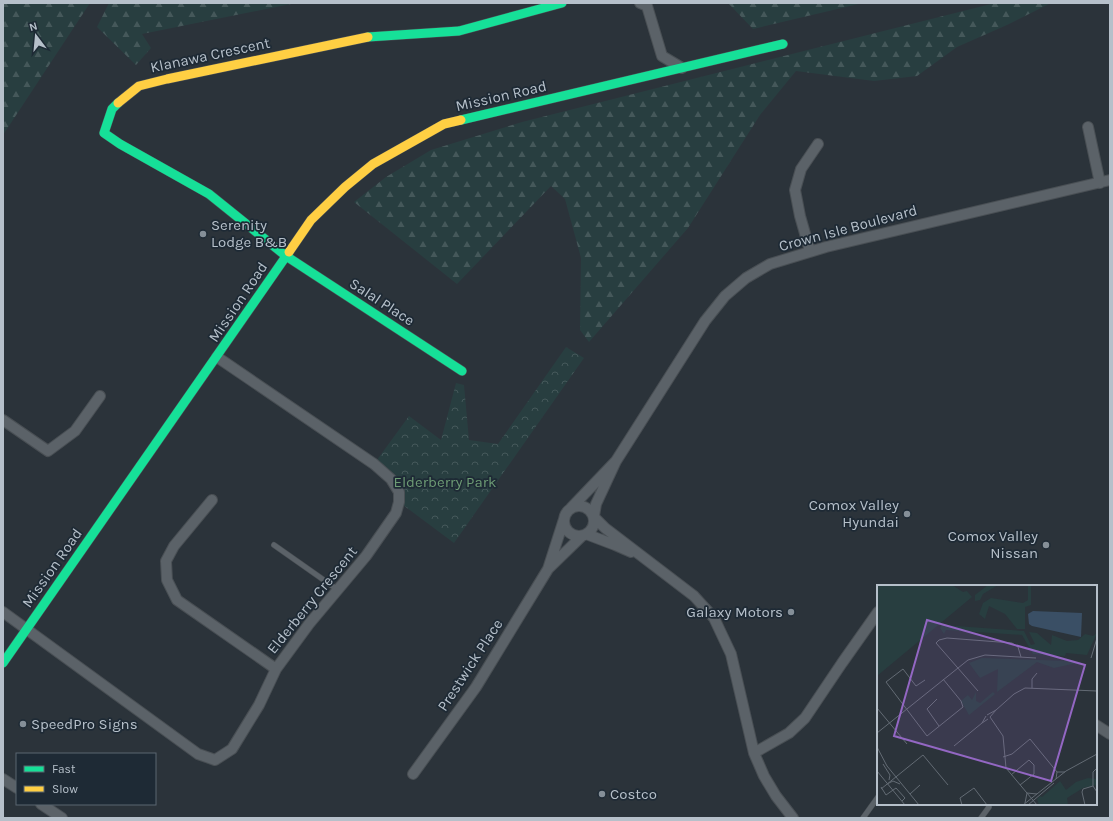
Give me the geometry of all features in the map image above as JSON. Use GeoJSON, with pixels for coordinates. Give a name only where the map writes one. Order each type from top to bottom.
{"type":"FeatureCollection","features":[{"type":"Feature","properties":{"kind":"street","name":"Klanawa Crescent"},"geometry":{"type":"LineString","coordinates":[[286,256],[209,194],[120,144],[104,133],[112,109],[124,97],[139,86],[167,78],[374,36],[459,30],[562,3]]}},
{"type":"Feature","properties":{"kind":"street"},"geometry":{"type":"LineString","coordinates":[[640,3],[647,6],[662,56],[682,68]]}},
{"type":"Feature","properties":{"kind":"street","name":"Mission Road"},"geometry":{"type":"LineString","coordinates":[[3,663],[311,220],[345,187],[373,164],[444,124],[783,44]]}},
{"type":"Feature","properties":{"kind":"street"},"geometry":{"type":"LineString","coordinates":[[1088,127],[1100,183]]}},
{"type":"Feature","properties":{"kind":"street"},"geometry":{"type":"LineString","coordinates":[[810,251],[800,216],[795,190],[801,169],[818,144]]}},
{"type":"Feature","properties":{"kind":"street","name":"Crown Isle Boulevard"},"geometry":{"type":"LineString","coordinates":[[584,535],[593,527],[596,504],[616,461],[690,343],[725,296],[746,278],[770,264],[810,251],[1110,180]]}},
{"type":"Feature","properties":{"kind":"street","name":"Salal Place"},"geometry":{"type":"LineString","coordinates":[[286,256],[462,371]]}},
{"type":"Feature","properties":{"kind":"street","name":"Elderberry Crescent"},"geometry":{"type":"LineString","coordinates":[[27,629],[198,754],[216,760],[232,749],[259,706],[276,669],[309,624],[366,556],[396,513],[399,502],[399,492],[390,479],[374,464],[217,357]]}},
{"type":"Feature","properties":{"kind":"street"},"geometry":{"type":"LineString","coordinates":[[3,420],[48,451],[75,431],[100,396]]}},
{"type":"Feature","properties":{"kind":"street","name":"Crown Isle Boulevard"},"geometry":{"type":"LineString","coordinates":[[568,512],[583,494],[598,481],[616,461]]}},
{"type":"Feature","properties":{"kind":"street"},"geometry":{"type":"LineString","coordinates":[[212,500],[174,546],[166,561],[167,580],[177,600],[276,669]]}},
{"type":"Feature","properties":{"kind":"street"},"geometry":{"type":"LineString","coordinates":[[649,561],[615,545],[584,535],[577,536],[568,531],[564,521],[568,512],[579,506],[583,506],[590,510],[594,517],[605,528],[649,561],[694,596],[714,618],[731,654],[754,753],[776,796],[793,818]]}},
{"type":"Feature","properties":{"kind":"street","name":"Prestwick Place"},"geometry":{"type":"LineString","coordinates":[[413,774],[476,687],[548,569],[568,512]]}},
{"type":"Feature","properties":{"kind":"street","name":"Prestwick Place"},"geometry":{"type":"LineString","coordinates":[[548,569],[584,535]]}},
{"type":"Feature","properties":{"kind":"street"},"geometry":{"type":"LineString","coordinates":[[3,612],[27,629]]}},
{"type":"Feature","properties":{"kind":"street"},"geometry":{"type":"LineString","coordinates":[[754,753],[789,733],[805,718],[877,613]]}},
{"type":"Feature","properties":{"kind":"street"},"geometry":{"type":"LineString","coordinates":[[1097,726],[1110,734]]}},
{"type":"Feature","properties":{"kind":"street"},"geometry":{"type":"LineString","coordinates":[[3,779],[16,787]]}},
{"type":"Feature","properties":{"kind":"street"},"geometry":{"type":"LineString","coordinates":[[42,805],[62,818]]}},
{"type":"Feature","properties":{"kind":"lane"},"geometry":{"type":"LineString","coordinates":[[274,546],[338,590]]}},
{"type":"Feature","properties":{"kind":"lane"},"geometry":{"type":"LineString","coordinates":[[863,818],[877,798]]}},
{"type":"Feature","properties":{"kind":"lane"},"geometry":{"type":"LineString","coordinates":[[981,818],[989,807],[988,805]]}},
{"type":"Feature","properties":{"kind":"green space"},"geometry":{"type":"Polygon","coordinates":[[[3,3],[90,3],[3,135],[3,3]]]}},
{"type":"Feature","properties":{"kind":"green space"},"geometry":{"type":"Polygon","coordinates":[[[109,3],[296,3],[142,34],[151,48],[136,65],[97,27],[109,3]]]}},
{"type":"Feature","properties":{"kind":"green space"},"geometry":{"type":"Polygon","coordinates":[[[728,3],[863,3],[753,29],[728,3]]]}},
{"type":"Feature","properties":{"kind":"green space"},"geometry":{"type":"Polygon","coordinates":[[[995,3],[1051,3],[1007,25],[957,47],[917,76],[874,81],[796,71],[760,115],[688,228],[589,342],[580,330],[581,258],[565,199],[551,186],[457,284],[354,202],[386,177],[431,150],[522,122],[995,3]]]}},
{"type":"Feature","properties":{"kind":"green space","name":"Elderberry Park"},"geometry":{"type":"Polygon","coordinates":[[[566,347],[584,358],[454,543],[399,502],[399,492],[374,464],[409,416],[441,440],[456,383],[464,385],[469,440],[498,444],[566,347]]]}},
{"type":"Feature","properties":{"kind":"traffic: fast"},"geometry":{"type":"LineString","coordinates":[[368,37],[459,31],[562,3]]}},
{"type":"Feature","properties":{"kind":"traffic: fast"},"geometry":{"type":"LineString","coordinates":[[461,120],[783,44]]}},
{"type":"Feature","properties":{"kind":"traffic: fast"},"geometry":{"type":"LineString","coordinates":[[118,103],[112,109],[104,133],[120,144],[209,194],[286,256],[462,371]]}},
{"type":"Feature","properties":{"kind":"traffic: fast"},"geometry":{"type":"LineString","coordinates":[[3,663],[289,252]]}},
{"type":"Feature","properties":{"kind":"traffic: slow"},"geometry":{"type":"LineString","coordinates":[[118,103],[139,86],[368,37]]}},
{"type":"Feature","properties":{"kind":"traffic: slow"},"geometry":{"type":"LineString","coordinates":[[289,252],[311,220],[345,187],[373,164],[444,124],[461,120]]}},
{"type":"Feature","properties":{"kind":"place","name":"Serenity Lodge B&B"},"geometry":{"type":"Point","coordinates":[203,234]}},
{"type":"Feature","properties":{"kind":"place","name":"Comox Valley Hyundai"},"geometry":{"type":"Point","coordinates":[907,514]}},
{"type":"Feature","properties":{"kind":"place","name":"Comox Valley Nissan"},"geometry":{"type":"Point","coordinates":[1046,545]}},
{"type":"Feature","properties":{"kind":"place","name":"Galaxy Motors"},"geometry":{"type":"Point","coordinates":[791,612]}},
{"type":"Feature","properties":{"kind":"place","name":"SpeedPro Signs"},"geometry":{"type":"Point","coordinates":[23,724]}},
{"type":"Feature","properties":{"kind":"place","name":"Costco"},"geometry":{"type":"Point","coordinates":[602,794]}}]}
